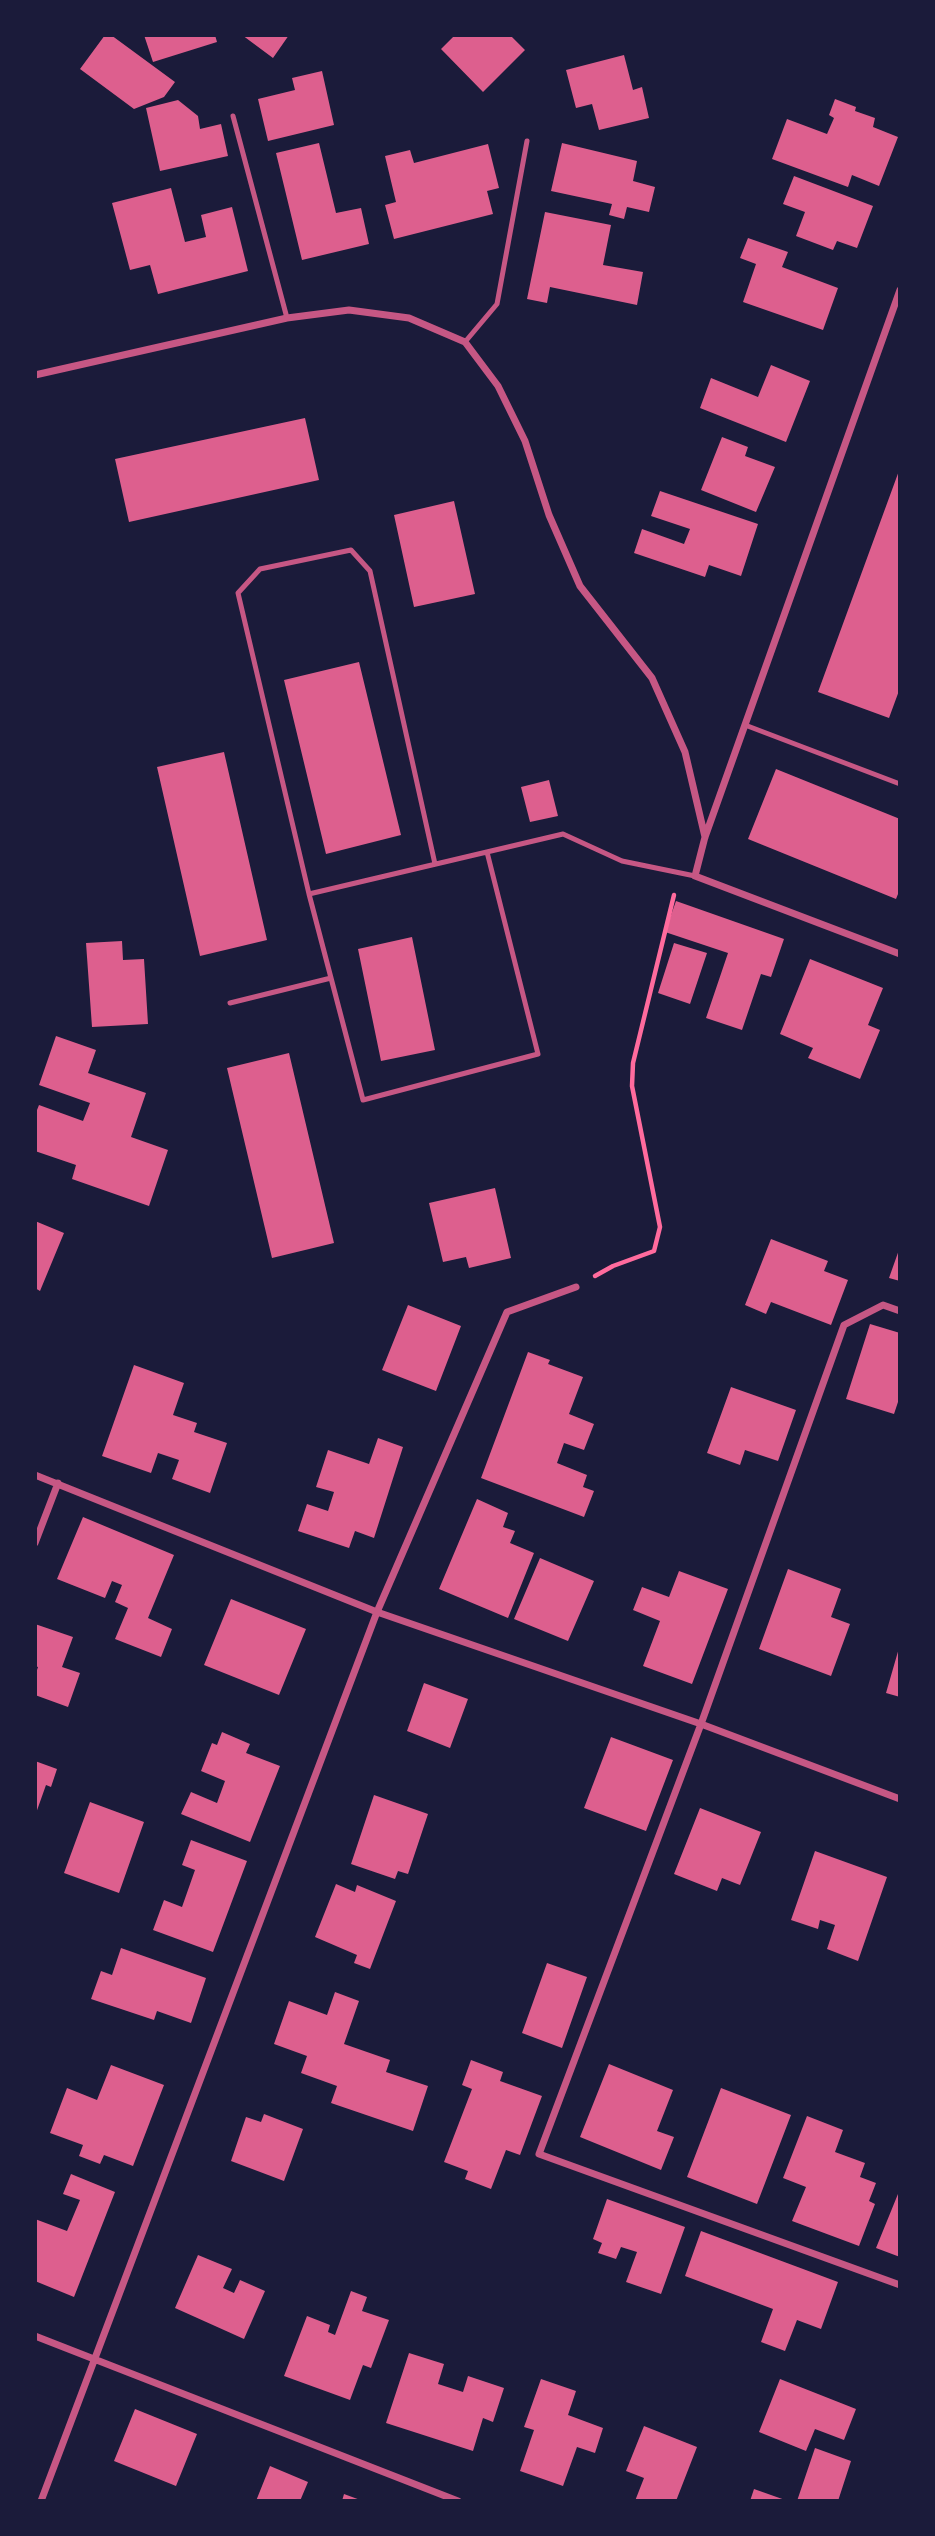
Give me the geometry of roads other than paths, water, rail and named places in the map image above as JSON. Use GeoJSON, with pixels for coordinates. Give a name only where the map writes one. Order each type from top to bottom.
{"type":"FeatureCollection","features":[{"type":"Feature","properties":{"kind":"street"},"geometry":{"type":"LineString","coordinates":[[900,290],[705,838],[695,876],[900,954]]}},
{"type":"Feature","properties":{"kind":"street"},"geometry":{"type":"LineString","coordinates":[[35,375],[288,318],[349,310],[408,318],[465,342],[498,386],[524,441],[549,515],[580,586],[652,678],[685,752],[705,838]]}},
{"type":"Feature","properties":{"kind":"street"},"geometry":{"type":"LineString","coordinates":[[41,2501],[377,1612],[507,1312],[576,1287]]}},
{"type":"Feature","properties":{"kind":"street"},"geometry":{"type":"LineString","coordinates":[[900,1311],[883,1305],[844,1325],[701,1724],[539,2154],[900,2285]]}},
{"type":"Feature","properties":{"kind":"street"},"geometry":{"type":"LineString","coordinates":[[35,1475],[377,1612],[701,1724],[900,1799]]}},
{"type":"Feature","properties":{"kind":"street"},"geometry":{"type":"LineString","coordinates":[[35,1543],[58,1483]]}},
{"type":"Feature","properties":{"kind":"street"},"geometry":{"type":"LineString","coordinates":[[35,2336],[458,2501]]}},
{"type":"Feature","properties":{"kind":"lane"},"geometry":{"type":"LineString","coordinates":[[233,116],[288,318]]}},
{"type":"Feature","properties":{"kind":"lane"},"geometry":{"type":"LineString","coordinates":[[465,342],[497,304],[527,141]]}},
{"type":"Feature","properties":{"kind":"lane"},"geometry":{"type":"LineString","coordinates":[[435,864],[370,571],[351,550],[260,569],[238,593],[309,894],[363,1100],[538,1054],[487,852]]}},
{"type":"Feature","properties":{"kind":"lane"},"geometry":{"type":"LineString","coordinates":[[745,725],[900,785]]}},
{"type":"Feature","properties":{"kind":"lane"},"geometry":{"type":"LineString","coordinates":[[309,894],[562,834],[622,861],[695,876]]}},
{"type":"Feature","properties":{"kind":"lane"},"geometry":{"type":"LineString","coordinates":[[230,1003],[331,978]]}}]}
